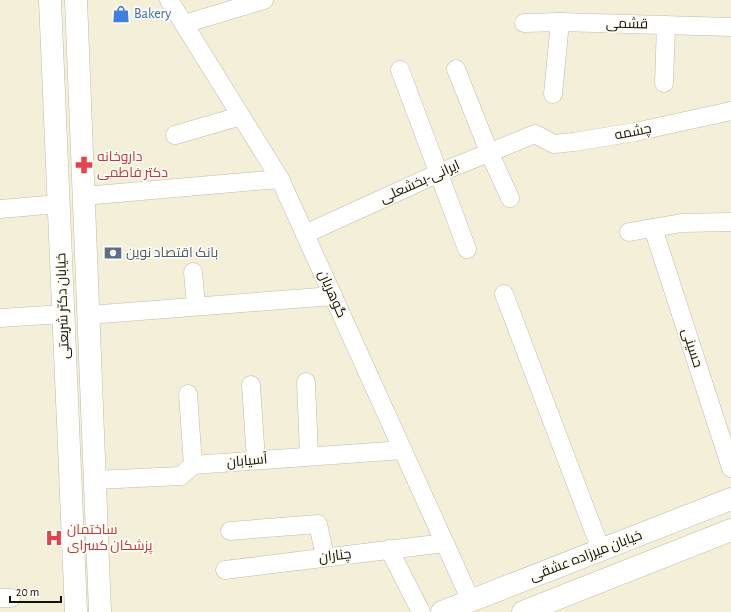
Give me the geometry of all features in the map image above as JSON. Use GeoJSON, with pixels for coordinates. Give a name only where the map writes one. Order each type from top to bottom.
{"type":"FeatureCollection","features":[{"type":"Feature","properties":{"kind":"main road","name":"خیابان دکتر شریعتی"},"geometry":{"type":"LineString","coordinates":[[50,0],[76,612]]}},
{"type":"Feature","properties":{"kind":"main road","name":"خیابان دکتر شریعتی"},"geometry":{"type":"LineString","coordinates":[[76,0],[100,612]]}},
{"type":"Feature","properties":{"kind":"main road","name":"خیابان میرزاده عشقی"},"geometry":{"type":"LineString","coordinates":[[442,612],[731,499]]}},
{"type":"Feature","properties":{"kind":"main road","name":"خیابان میرزاده عشقی"},"geometry":{"type":"LineString","coordinates":[[523,612],[731,530]]}},
{"type":"Feature","properties":{"kind":"street","name":"گوهریان"},"geometry":{"type":"LineString","coordinates":[[169,0],[280,179],[471,601]]}},
{"type":"Feature","properties":{"kind":"street"},"geometry":{"type":"LineString","coordinates":[[184,24],[264,0]]}},
{"type":"Feature","properties":{"kind":"street"},"geometry":{"type":"LineString","coordinates":[[554,94],[560,22]]}},
{"type":"Feature","properties":{"kind":"street","name":"قشمی"},"geometry":{"type":"LineString","coordinates":[[524,23],[560,22],[731,27]]}},
{"type":"Feature","properties":{"kind":"street"},"geometry":{"type":"LineString","coordinates":[[664,82],[666,25]]}},
{"type":"Feature","properties":{"kind":"street"},"geometry":{"type":"LineString","coordinates":[[456,68],[489,152],[510,198]]}},
{"type":"Feature","properties":{"kind":"street"},"geometry":{"type":"LineString","coordinates":[[400,70],[466,249]]}},
{"type":"Feature","properties":{"kind":"street","name":"چشمه"},"geometry":{"type":"LineString","coordinates":[[536,134],[554,144],[574,142],[634,132],[731,111]]}},
{"type":"Feature","properties":{"kind":"street"},"geometry":{"type":"LineString","coordinates":[[175,135],[241,116]]}},
{"type":"Feature","properties":{"kind":"street","name":"ایرانی-بخشعلی"},"geometry":{"type":"LineString","coordinates":[[305,234],[439,173],[536,134]]}},
{"type":"Feature","properties":{"kind":"street"},"geometry":{"type":"LineString","coordinates":[[84,196],[280,179]]}},
{"type":"Feature","properties":{"kind":"street"},"geometry":{"type":"LineString","coordinates":[[0,209],[59,204]]}},
{"type":"Feature","properties":{"kind":"street"},"geometry":{"type":"LineString","coordinates":[[629,232],[682,223],[731,222]]}},
{"type":"Feature","properties":{"kind":"street","name":"حسینی"},"geometry":{"type":"LineString","coordinates":[[653,228],[731,468]]}},
{"type":"Feature","properties":{"kind":"street"},"geometry":{"type":"LineString","coordinates":[[193,272],[196,306]]}},
{"type":"Feature","properties":{"kind":"street"},"geometry":{"type":"LineString","coordinates":[[504,294],[601,550]]}},
{"type":"Feature","properties":{"kind":"street"},"geometry":{"type":"LineString","coordinates":[[89,315],[333,296]]}},
{"type":"Feature","properties":{"kind":"street"},"geometry":{"type":"LineString","coordinates":[[0,318],[63,314]]}},
{"type":"Feature","properties":{"kind":"street"},"geometry":{"type":"LineString","coordinates":[[306,382],[309,456]]}},
{"type":"Feature","properties":{"kind":"street"},"geometry":{"type":"LineString","coordinates":[[251,385],[256,460]]}},
{"type":"Feature","properties":{"kind":"street"},"geometry":{"type":"LineString","coordinates":[[95,480],[181,476],[193,465],[188,394]]}},
{"type":"Feature","properties":{"kind":"street","name":"آسیابان"},"geometry":{"type":"LineString","coordinates":[[193,465],[403,450]]}},
{"type":"Feature","properties":{"kind":"street"},"geometry":{"type":"LineString","coordinates":[[230,531],[318,524],[325,557]]}},
{"type":"Feature","properties":{"kind":"street","name":"چناران"},"geometry":{"type":"LineString","coordinates":[[225,570],[445,543]]}},
{"type":"Feature","properties":{"kind":"street"},"geometry":{"type":"LineString","coordinates":[[389,549],[421,612]]}},
{"type":"Feature","properties":{"kind":"place","name":"Bakery"},"geometry":{"type":"Point","coordinates":[121,14]}},
{"type":"Feature","properties":{"kind":"place","name":"داروخانه دکتر فاطمی"},"geometry":{"type":"Point","coordinates":[84,165]}},
{"type":"Feature","properties":{"kind":"place","name":"بانک اقتصاد نوین"},"geometry":{"type":"Point","coordinates":[113,253]}},
{"type":"Feature","properties":{"kind":"place","name":"ساختمان پزشکان کسرای"},"geometry":{"type":"Point","coordinates":[54,538]}}]}
